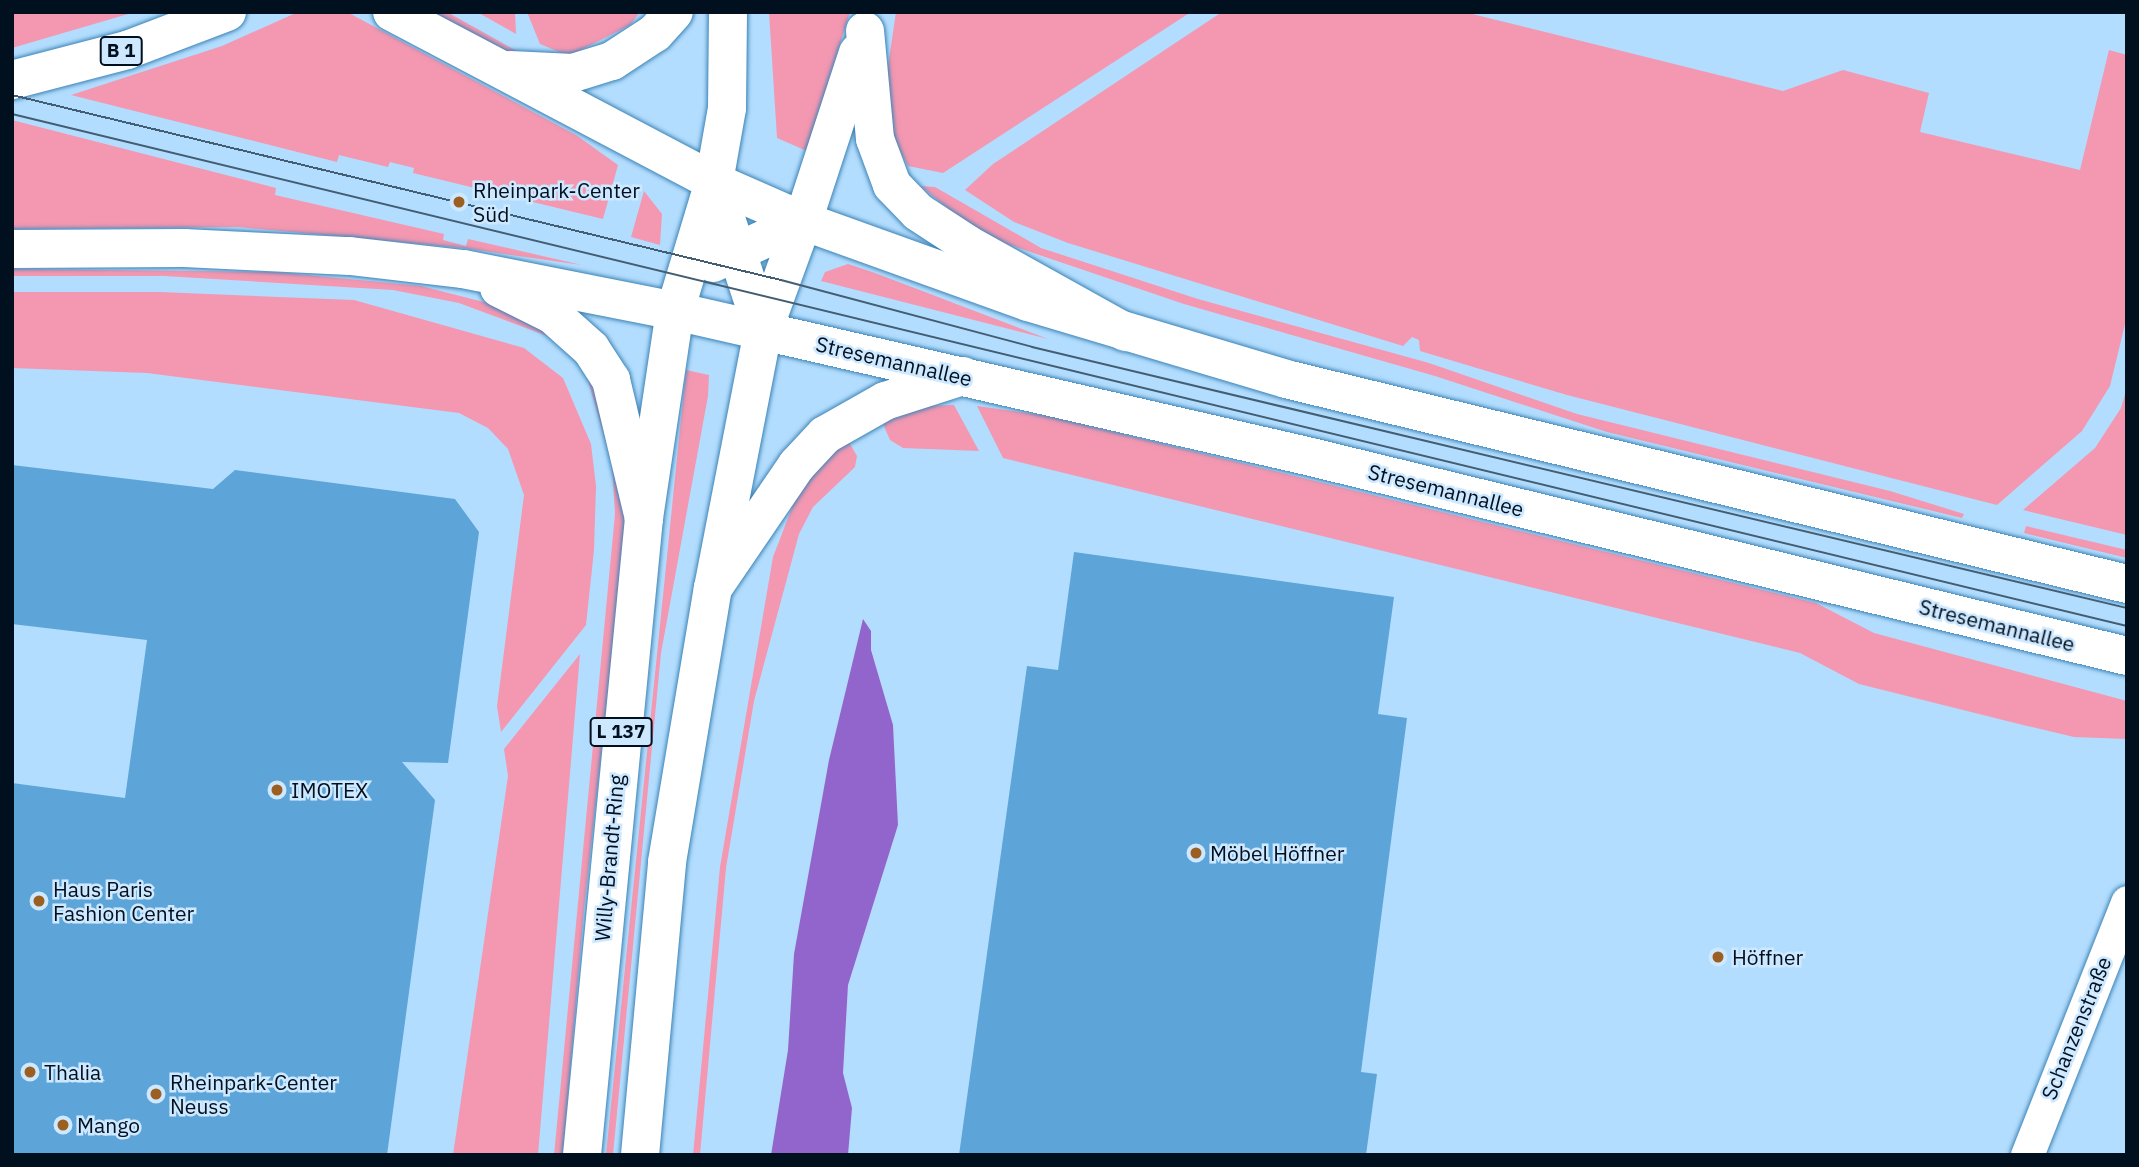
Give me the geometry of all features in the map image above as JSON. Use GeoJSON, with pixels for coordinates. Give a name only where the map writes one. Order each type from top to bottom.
{"type":"FeatureCollection","features":[{"type":"Feature","properties":{"kind":"main road","name":"B 1"},"geometry":{"type":"LineString","coordinates":[[12,80],[127,50],[227,12]]}},
{"type":"Feature","properties":{"kind":"main road"},"geometry":{"type":"LineString","coordinates":[[392,12],[496,70],[714,182],[803,221],[1125,332],[1299,382],[2127,584]]}},
{"type":"Feature","properties":{"kind":"main road"},"geometry":{"type":"LineString","coordinates":[[496,70],[573,73],[599,65],[655,33],[674,12]]}},
{"type":"Feature","properties":{"kind":"main road"},"geometry":{"type":"LineString","coordinates":[[728,12],[727,108],[714,182],[763,331]]}},
{"type":"Feature","properties":{"kind":"main road"},"geometry":{"type":"LineString","coordinates":[[640,1155],[667,862],[713,588],[763,331],[803,221],[868,22]]}},
{"type":"Feature","properties":{"kind":"main road"},"geometry":{"type":"LineString","coordinates":[[868,22],[873,128],[892,185],[918,212],[967,244],[1125,332]]}},
{"type":"Feature","properties":{"kind":"main road","name":"L 137"},"geometry":{"type":"LineString","coordinates":[[680,294],[714,182]]}},
{"type":"Feature","properties":{"kind":"main road"},"geometry":{"type":"LineString","coordinates":[[680,294],[736,252],[803,221]]}},
{"type":"Feature","properties":{"kind":"main road","name":"Stresemannallee"},"geometry":{"type":"LineString","coordinates":[[12,249],[184,248],[350,256],[680,294],[763,331],[964,376],[2121,660]]}},
{"type":"Feature","properties":{"kind":"main road"},"geometry":{"type":"LineString","coordinates":[[463,269],[554,315],[591,349],[611,380],[644,518]]}},
{"type":"Feature","properties":{"kind":"main road","name":"Willy-Brandt-Ring"},"geometry":{"type":"LineString","coordinates":[[582,1155],[644,518],[680,294]]}},
{"type":"Feature","properties":{"kind":"main road"},"geometry":{"type":"LineString","coordinates":[[713,588],[797,465],[825,435],[884,401],[964,376]]}},
{"type":"Feature","properties":{"kind":"street","name":"Schanzenstraße"},"geometry":{"type":"LineString","coordinates":[[2027,1155],[2127,902]]}},
{"type":"Feature","properties":{"kind":"shaded area"},"geometry":{"type":"Polygon","coordinates":[[[12,12],[135,12],[12,48],[12,12]]]}},
{"type":"Feature","properties":{"kind":"shaded area"},"geometry":{"type":"Polygon","coordinates":[[[298,12],[347,12],[576,135],[618,165],[603,219],[413,173],[414,168],[390,162],[388,167],[339,155],[337,162],[71,95],[222,46],[298,12]]]}},
{"type":"Feature","properties":{"kind":"shaded area"},"geometry":{"type":"Polygon","coordinates":[[[429,12],[447,12],[524,55],[499,52],[429,12]]]}},
{"type":"Feature","properties":{"kind":"shaded area"},"geometry":{"type":"Polygon","coordinates":[[[477,12],[515,12],[516,34],[477,12]]]}},
{"type":"Feature","properties":{"kind":"shaded area"},"geometry":{"type":"Polygon","coordinates":[[[527,12],[640,12],[630,25],[569,56],[540,44],[527,12]]]}},
{"type":"Feature","properties":{"kind":"shaded area"},"geometry":{"type":"Polygon","coordinates":[[[769,12],[850,12],[807,151],[777,138],[769,12]]]}},
{"type":"Feature","properties":{"kind":"shaded area"},"geometry":{"type":"Polygon","coordinates":[[[896,12],[1191,12],[943,173],[908,166],[894,139],[885,87],[896,12]]]}},
{"type":"Feature","properties":{"kind":"shaded area"},"geometry":{"type":"Polygon","coordinates":[[[1222,12],[1464,12],[1783,91],[1843,70],[1929,93],[1920,132],[2080,170],[2109,50],[2127,55],[2127,316],[2110,386],[2082,431],[1997,505],[1567,395],[1420,351],[1419,340],[1412,337],[1403,346],[1068,243],[1014,222],[965,190],[993,164],[1222,12]]]}},
{"type":"Feature","properties":{"kind":"shaded area"},"geometry":{"type":"Polygon","coordinates":[[[12,120],[276,188],[275,195],[444,234],[443,240],[466,246],[468,239],[582,265],[463,248],[238,227],[12,229],[12,120]]]}},
{"type":"Feature","properties":{"kind":"shaded area"},"geometry":{"type":"Polygon","coordinates":[[[921,186],[935,187],[1041,248],[1198,299],[1429,363],[1577,414],[1890,491],[1964,514],[1962,518],[1607,432],[1435,376],[1184,304],[1001,242],[971,228],[921,186]]]}},
{"type":"Feature","properties":{"kind":"shaded area"},"geometry":{"type":"Polygon","coordinates":[[[644,191],[662,214],[660,245],[631,237],[644,191]]]}},
{"type":"Feature","properties":{"kind":"shaded area"},"geometry":{"type":"Polygon","coordinates":[[[848,264],[1048,339],[821,281],[825,272],[848,264]]]}},
{"type":"Feature","properties":{"kind":"shaded area"},"geometry":{"type":"Polygon","coordinates":[[[12,269],[275,272],[421,286],[511,309],[539,322],[550,337],[459,303],[393,290],[164,276],[12,276],[12,269]]]}},
{"type":"Feature","properties":{"kind":"shaded area"},"geometry":{"type":"Polygon","coordinates":[[[12,292],[160,292],[354,300],[524,348],[563,378],[591,444],[596,486],[594,550],[586,625],[501,732],[497,706],[524,495],[508,449],[488,428],[459,413],[147,373],[12,368],[12,292]]]}},
{"type":"Feature","properties":{"kind":"shaded area"},"geometry":{"type":"Polygon","coordinates":[[[686,370],[709,375],[708,396],[661,653],[613,1155],[606,1155],[686,370]]]}},
{"type":"Feature","properties":{"kind":"shaded area"},"geometry":{"type":"Polygon","coordinates":[[[594,372],[625,499],[623,559],[584,909],[563,1155],[554,1155],[615,514],[612,464],[587,377],[594,372]]]}},
{"type":"Feature","properties":{"kind":"shaded area"},"geometry":{"type":"Polygon","coordinates":[[[2127,387],[2127,535],[2023,510],[2095,448],[2121,408],[2127,387]]]}},
{"type":"Feature","properties":{"kind":"shaded area"},"geometry":{"type":"Polygon","coordinates":[[[954,405],[979,451],[903,448],[890,440],[880,417],[924,406],[954,405]]]}},
{"type":"Feature","properties":{"kind":"shaded area"},"geometry":{"type":"Polygon","coordinates":[[[977,406],[1048,416],[1816,603],[1874,633],[2127,701],[2127,739],[2074,737],[1859,684],[1800,653],[1003,458],[977,406]]]}},
{"type":"Feature","properties":{"kind":"shaded area"},"geometry":{"type":"Polygon","coordinates":[[[846,437],[857,456],[855,467],[813,507],[799,534],[754,701],[726,868],[700,1155],[693,1155],[720,867],[773,557],[795,500],[811,475],[846,437]]]}},
{"type":"Feature","properties":{"kind":"shaded area"},"geometry":{"type":"Polygon","coordinates":[[[2026,526],[2127,550],[2127,558],[2024,533],[2026,526]]]}},
{"type":"Feature","properties":{"kind":"shaded area"},"geometry":{"type":"Polygon","coordinates":[[[863,619],[871,631],[871,650],[893,725],[898,825],[848,985],[843,1073],[852,1108],[848,1155],[771,1155],[788,1050],[794,954],[829,760],[863,619]]]}},
{"type":"Feature","properties":{"kind":"shaded area"},"geometry":{"type":"Polygon","coordinates":[[[580,654],[538,1155],[453,1155],[508,776],[504,749],[580,654]]]}},
{"type":"Feature","properties":{"kind":"building","name":"IMOTEX"},"geometry":{"type":"Polygon","coordinates":[[[12,465],[213,489],[235,470],[455,499],[479,532],[448,763],[402,762],[435,800],[387,1155],[12,1155],[12,783],[125,798],[147,640],[12,624],[12,465]]]}},
{"type":"Feature","properties":{"kind":"building","name":"Möbel Höffner"},"geometry":{"type":"Polygon","coordinates":[[[1074,552],[1394,597],[1378,714],[1407,718],[1361,1072],[1377,1074],[1366,1155],[959,1155],[1027,666],[1058,670],[1074,552]]]}},
{"type":"Feature","properties":{"kind":"tram line"},"geometry":{"type":"LineString","coordinates":[[12,95],[781,280],[1032,347],[2127,608]]}},
{"type":"Feature","properties":{"kind":"tram line"},"geometry":{"type":"LineString","coordinates":[[12,114],[2127,626]]}},
{"type":"Feature","properties":{"kind":"place","name":"Rheinpark-Center Süd"},"geometry":{"type":"Point","coordinates":[459,202]}},
{"type":"Feature","properties":{"kind":"place","name":"IMOTEX"},"geometry":{"type":"Point","coordinates":[277,790]}},
{"type":"Feature","properties":{"kind":"place","name":"Möbel Höffner"},"geometry":{"type":"Point","coordinates":[1196,853]}},
{"type":"Feature","properties":{"kind":"place","name":"Haus Paris Fashion Center"},"geometry":{"type":"Point","coordinates":[39,901]}},
{"type":"Feature","properties":{"kind":"place","name":"Höffner"},"geometry":{"type":"Point","coordinates":[1718,957]}},
{"type":"Feature","properties":{"kind":"place","name":"Thalia"},"geometry":{"type":"Point","coordinates":[30,1072]}},
{"type":"Feature","properties":{"kind":"place","name":"Rheinpark-Center Neuss"},"geometry":{"type":"Point","coordinates":[156,1094]}},
{"type":"Feature","properties":{"kind":"place","name":"Mango"},"geometry":{"type":"Point","coordinates":[63,1125]}}]}
